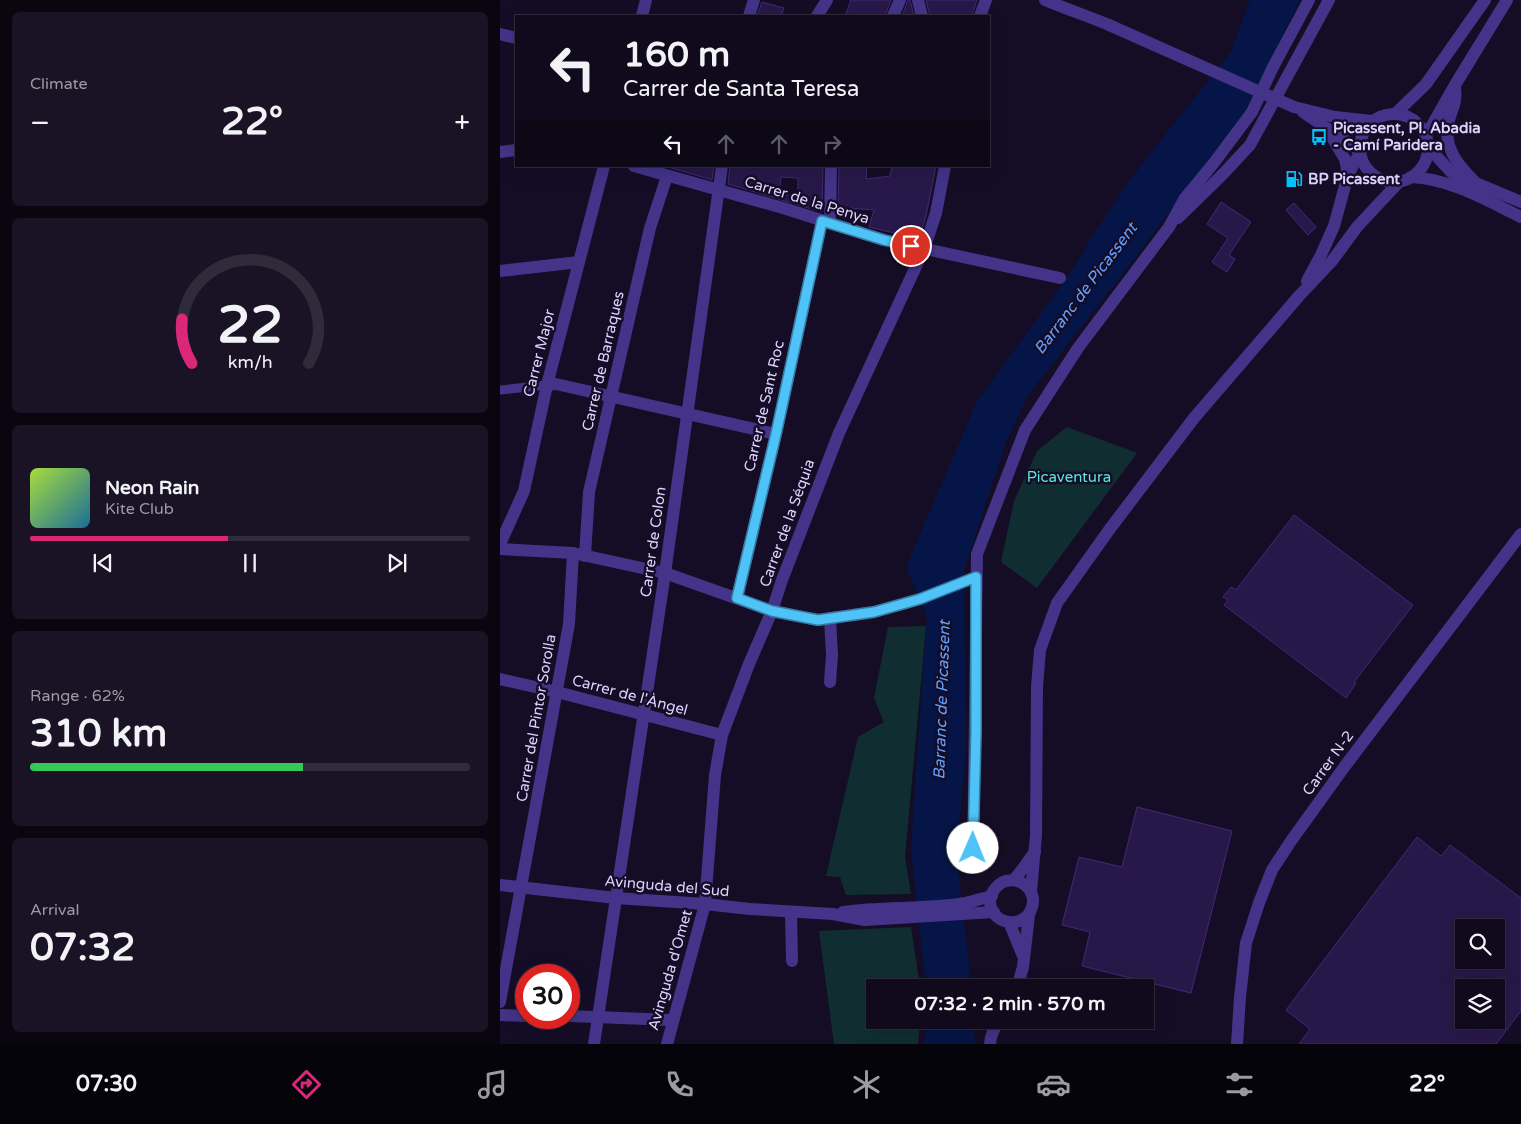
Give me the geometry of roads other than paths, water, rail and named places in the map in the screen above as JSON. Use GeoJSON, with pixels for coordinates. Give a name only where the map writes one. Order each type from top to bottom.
{"type":"FeatureCollection","features":[{"type":"Feature","properties":{"kind":"street"},"geometry":{"type":"LineString","coordinates":[[642,15],[646,0]]}},
{"type":"Feature","properties":{"kind":"street"},"geometry":{"type":"LineString","coordinates":[[749,15],[754,0]]}},
{"type":"Feature","properties":{"kind":"street"},"geometry":{"type":"LineString","coordinates":[[893,15],[900,0]]}},
{"type":"Feature","properties":{"kind":"street"},"geometry":{"type":"LineString","coordinates":[[918,0],[922,15]]}},
{"type":"Feature","properties":{"kind":"street"},"geometry":{"type":"LineString","coordinates":[[980,15],[986,0]]}},
{"type":"Feature","properties":{"kind":"street"},"geometry":{"type":"LineString","coordinates":[[1045,0],[1051,0]]}},
{"type":"Feature","properties":{"kind":"street"},"geometry":{"type":"LineString","coordinates":[[1045,0],[1109,25],[1294,107],[1359,151],[1366,168],[1373,175],[1380,180],[1399,182]]}},
{"type":"Feature","properties":{"kind":"street"},"geometry":{"type":"LineString","coordinates":[[1070,0],[1078,12]]}},
{"type":"Feature","properties":{"kind":"street"},"geometry":{"type":"LineString","coordinates":[[972,867],[976,732],[977,554],[1025,430],[1078,348],[1169,227],[1185,198],[1214,164],[1252,112],[1272,67],[1309,0]]}},
{"type":"Feature","properties":{"kind":"street"},"geometry":{"type":"LineString","coordinates":[[1169,227],[1223,174],[1250,144],[1329,0]]}},
{"type":"Feature","properties":{"kind":"street"},"geometry":{"type":"LineString","coordinates":[[1396,113],[1426,84],[1485,0]]}},
{"type":"Feature","properties":{"kind":"street"},"geometry":{"type":"LineString","coordinates":[[1020,979],[1024,967],[1028,915],[1033,903],[1031,892],[1035,852],[1037,687],[1040,650],[1057,603],[1109,530],[1194,418],[1299,296],[1332,261],[1357,227],[1399,182],[1411,177],[1424,165],[1427,142],[1455,85],[1507,0]]}},
{"type":"Feature","properties":{"kind":"street"},"geometry":{"type":"LineString","coordinates":[[818,15],[827,1]]}},
{"type":"Feature","properties":{"kind":"street"},"geometry":{"type":"LineString","coordinates":[[500,34],[515,38]]}},
{"type":"Feature","properties":{"kind":"street"},"geometry":{"type":"LineString","coordinates":[[1455,85],[1457,98],[1448,122],[1447,137],[1449,150],[1458,164],[1476,183]]}},
{"type":"Feature","properties":{"kind":"street"},"geometry":{"type":"LineString","coordinates":[[1294,107],[1335,117],[1372,121]]}},
{"type":"Feature","properties":{"kind":"street"},"geometry":{"type":"LineString","coordinates":[[1299,296],[1334,226],[1348,175],[1359,151],[1360,140],[1365,129],[1380,116],[1396,113],[1406,115],[1421,127],[1427,142],[1451,172],[1464,180],[1476,183],[1521,202]]}},
{"type":"Feature","properties":{"kind":"street"},"geometry":{"type":"LineString","coordinates":[[1328,129],[1345,159],[1348,175]]}},
{"type":"Feature","properties":{"kind":"street"},"geometry":{"type":"LineString","coordinates":[[500,152],[515,150]]}},
{"type":"Feature","properties":{"kind":"street","name":"Carrer Major"},"geometry":{"type":"LineString","coordinates":[[500,544],[524,491],[547,385],[604,167]]}},
{"type":"Feature","properties":{"kind":"street","name":"Carrer de la Penya"},"geometry":{"type":"LineString","coordinates":[[637,167],[783,208],[884,240],[1060,278]]}},
{"type":"Feature","properties":{"kind":"street","name":"Carrer de Colon"},"geometry":{"type":"LineString","coordinates":[[594,1044],[666,573],[722,167]]}},
{"type":"Feature","properties":{"kind":"street","name":"Carrer de Sant Roc"},"geometry":{"type":"LineString","coordinates":[[737,598],[826,222],[831,167]]}},
{"type":"Feature","properties":{"kind":"street","name":"Carrer de la Séquia"},"geometry":{"type":"LineString","coordinates":[[706,904],[715,775],[722,735],[749,664],[772,611],[782,580],[839,433],[924,249],[936,213],[945,167]]}},
{"type":"Feature","properties":{"kind":"street","name":"Carrer de Barraques"},"geometry":{"type":"LineString","coordinates":[[579,554],[588,492],[612,397],[650,228],[667,176]]}},
{"type":"Feature","properties":{"kind":"street"},"geometry":{"type":"LineString","coordinates":[[1411,177],[1447,183],[1521,217]]}},
{"type":"Feature","properties":{"kind":"street"},"geometry":{"type":"LineString","coordinates":[[500,271],[578,262]]}},
{"type":"Feature","properties":{"kind":"street"},"geometry":{"type":"LineString","coordinates":[[500,390],[556,384],[776,434]]}},
{"type":"Feature","properties":{"kind":"street","name":"Carrer N-2"},"geometry":{"type":"LineString","coordinates":[[1237,1044],[1246,943],[1258,903],[1272,870],[1345,766],[1521,534]]}},
{"type":"Feature","properties":{"kind":"street"},"geometry":{"type":"LineString","coordinates":[[500,549],[579,554],[666,573],[772,611],[818,620],[874,612],[920,599],[976,577]]}},
{"type":"Feature","properties":{"kind":"street","name":"Carrer del Pintor Sorolla"},"geometry":{"type":"LineString","coordinates":[[500,1002],[569,624],[579,554]]}},
{"type":"Feature","properties":{"kind":"street"},"geometry":{"type":"LineString","coordinates":[[830,618],[832,655],[830,682]]}},
{"type":"Feature","properties":{"kind":"street","name":"Carrer de l'Àngel"},"geometry":{"type":"LineString","coordinates":[[500,679],[722,735]]}},
{"type":"Feature","properties":{"kind":"street"},"geometry":{"type":"LineString","coordinates":[[1013,880],[1035,852]]}},
{"type":"Feature","properties":{"kind":"street"},"geometry":{"type":"LineString","coordinates":[[1028,915],[1023,920],[1013,923],[999,919],[994,912],[990,900],[995,888],[1000,883],[1013,880],[1027,886],[1031,892]]}},
{"type":"Feature","properties":{"kind":"street","name":"Avinguda del Sud"},"geometry":{"type":"LineString","coordinates":[[500,885],[616,898],[791,912],[866,914],[906,908],[967,908],[994,912]]}},
{"type":"Feature","properties":{"kind":"street","name":"Avinguda del Sud"},"geometry":{"type":"LineString","coordinates":[[967,908],[992,896]]}},
{"type":"Feature","properties":{"kind":"street","name":"Avinguda d'Omet"},"geometry":{"type":"LineString","coordinates":[[667,1044],[672,1020],[706,904]]}},
{"type":"Feature","properties":{"kind":"street"},"geometry":{"type":"LineString","coordinates":[[791,912],[792,962]]}},
{"type":"Feature","properties":{"kind":"street"},"geometry":{"type":"LineString","coordinates":[[1009,922],[1024,956]]}},
{"type":"Feature","properties":{"kind":"street"},"geometry":{"type":"LineString","coordinates":[[500,1015],[515,1016]]}},
{"type":"Feature","properties":{"kind":"street"},"geometry":{"type":"LineString","coordinates":[[580,1016],[672,1020]]}},
{"type":"Feature","properties":{"kind":"street"},"geometry":{"type":"LineString","coordinates":[[990,1044],[994,1029]]}},
{"type":"Feature","properties":{"kind":"water","name":"Barranc de Picassent"},"geometry":{"type":"Polygon","coordinates":[[[1250,0],[1300,0],[1247,108],[1122,275],[1028,395],[1006,442],[964,570],[966,745],[957,857],[970,979],[925,979],[911,847],[927,616],[906,567],[977,402],[1075,266],[1135,173],[1231,52],[1250,0]]]}},
{"type":"Feature","properties":{"kind":"water"},"geometry":{"type":"Polygon","coordinates":[[[925,1029],[974,1029],[975,1044],[924,1044],[925,1029]]]}},
{"type":"Feature","properties":{"kind":"place","name":"Picassent, Pl. Abadia - Camí Paridera"},"geometry":{"type":"Point","coordinates":[1319,137]}},
{"type":"Feature","properties":{"kind":"place","name":"BP Picassent"},"geometry":{"type":"Point","coordinates":[1294,179]}},
{"type":"Feature","properties":{"kind":"park label","name":"Picaventura"},"geometry":{"type":"Point","coordinates":[1069,477]}}]}
